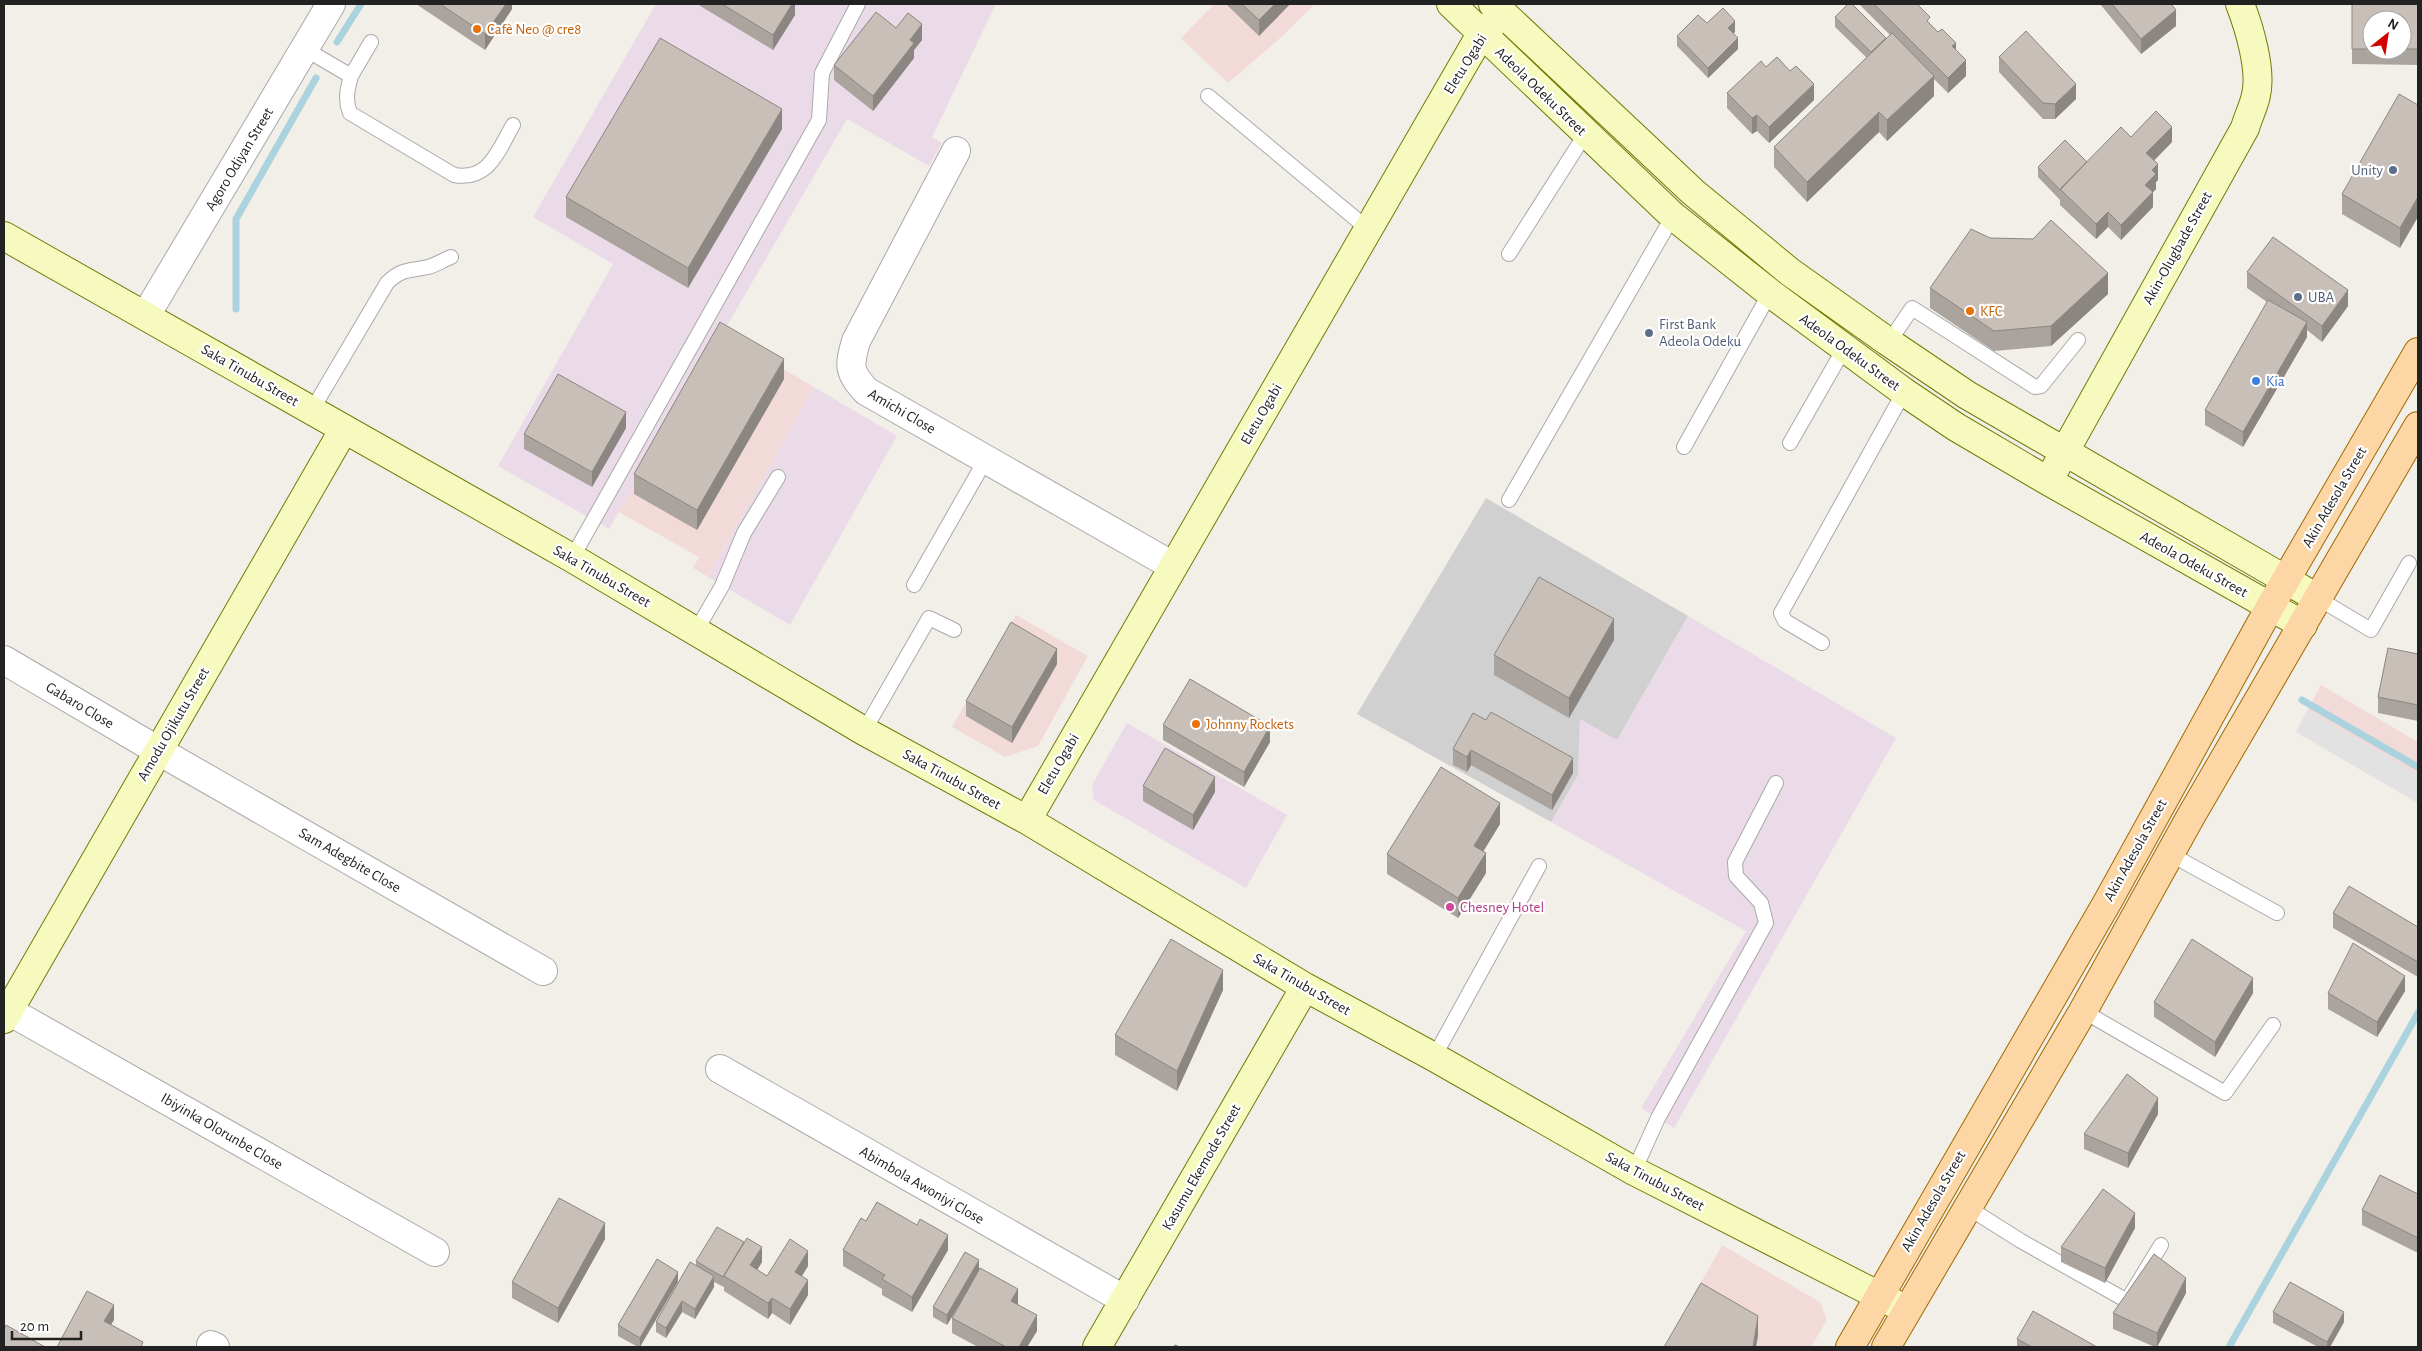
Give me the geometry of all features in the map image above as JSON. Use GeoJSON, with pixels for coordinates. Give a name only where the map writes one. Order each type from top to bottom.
{"type":"FeatureCollection","features":[{"type":"Feature","properties":{"kind":"main road","name":"Akin Adesola Street"},"geometry":{"type":"LineString","coordinates":[[1850,1347],[2108,901],[2270,607],[2418,352]]}},
{"type":"Feature","properties":{"kind":"main road"},"geometry":{"type":"LineString","coordinates":[[1886,1347],[2083,1011],[2170,854],[2418,426]]}},
{"type":"Feature","properties":{"kind":"street","name":"Agoro Odiyan Street"},"geometry":{"type":"LineString","coordinates":[[146,315],[331,4]]}},
{"type":"Feature","properties":{"kind":"street","name":"Adeola Odeku Street"},"geometry":{"type":"LineString","coordinates":[[1451,4],[1673,216],[1770,293],[1904,392],[1956,427],[2048,481],[2303,625]]}},
{"type":"Feature","properties":{"kind":"street","name":"Akin-Olugbade Street"},"geometry":{"type":"LineString","coordinates":[[2048,481],[2245,128],[2257,93],[2255,59],[2250,28],[2240,4]]}},
{"type":"Feature","properties":{"kind":"street","name":"Adeola Odeku Street"},"geometry":{"type":"LineString","coordinates":[[1498,9],[1693,192],[1790,272],[1967,396],[2319,599]]}},
{"type":"Feature","properties":{"kind":"street","name":"Eletu Ogabi"},"geometry":{"type":"LineString","coordinates":[[1026,820],[1481,34],[1498,9]]}},
{"type":"Feature","properties":{"kind":"street","name":"Amichi Close"},"geometry":{"type":"LineString","coordinates":[[956,151],[856,341],[850,362],[853,376],[866,391],[1173,566]]}},
{"type":"Feature","properties":{"kind":"street","name":"Saka Tinubu Street"},"geometry":{"type":"LineString","coordinates":[[4,236],[572,558],[864,731],[1026,820],[1305,987],[1434,1057],[1634,1171],[1880,1294],[1907,1310]]}},
{"type":"Feature","properties":{"kind":"street","name":"Amodu Ojikutu Street"},"geometry":{"type":"LineString","coordinates":[[6,1015],[157,750],[344,429]]}},
{"type":"Feature","properties":{"kind":"street","name":"Gabaro Close"},"geometry":{"type":"LineString","coordinates":[[4,660],[157,750]]}},
{"type":"Feature","properties":{"kind":"street","name":"Sam Adegbite Close"},"geometry":{"type":"LineString","coordinates":[[157,750],[543,971]]}},
{"type":"Feature","properties":{"kind":"street","name":"Kasumu Ekemode Street"},"geometry":{"type":"LineString","coordinates":[[1097,1347],[1305,987]]}},
{"type":"Feature","properties":{"kind":"street","name":"Ibiyinka Olorunbe Close"},"geometry":{"type":"LineString","coordinates":[[6,1015],[435,1252]]}},
{"type":"Feature","properties":{"kind":"street","name":"Abimbola Awoniyi Close"},"geometry":{"type":"LineString","coordinates":[[720,1069],[1124,1300]]}},
{"type":"Feature","properties":{"kind":"lane"},"geometry":{"type":"LineString","coordinates":[[572,558],[819,120],[822,73],[858,4]]}},
{"type":"Feature","properties":{"kind":"lane"},"geometry":{"type":"LineString","coordinates":[[371,42],[351,76],[347,88],[346,103],[350,113],[454,175],[466,177],[478,174],[490,163],[513,125]]}},
{"type":"Feature","properties":{"kind":"lane"},"geometry":{"type":"LineString","coordinates":[[305,49],[351,76]]}},
{"type":"Feature","properties":{"kind":"lane"},"geometry":{"type":"LineString","coordinates":[[1208,96],[1368,229]]}},
{"type":"Feature","properties":{"kind":"lane"},"geometry":{"type":"LineString","coordinates":[[1509,254],[1586,133]]}},
{"type":"Feature","properties":{"kind":"lane"},"geometry":{"type":"LineString","coordinates":[[1509,500],[1673,216]]}},
{"type":"Feature","properties":{"kind":"lane"},"geometry":{"type":"LineString","coordinates":[[312,410],[387,283],[396,274],[409,269],[428,266],[451,257]]}},
{"type":"Feature","properties":{"kind":"lane"},"geometry":{"type":"LineString","coordinates":[[1684,447],[1770,293]]}},
{"type":"Feature","properties":{"kind":"lane"},"geometry":{"type":"LineString","coordinates":[[1889,342],[1912,308],[2035,387],[2041,386],[2078,340]]}},
{"type":"Feature","properties":{"kind":"lane"},"geometry":{"type":"LineString","coordinates":[[1790,443],[1845,347]]}},
{"type":"Feature","properties":{"kind":"lane"},"geometry":{"type":"LineString","coordinates":[[1822,643],[1785,621],[1780,613],[1904,392]]}},
{"type":"Feature","properties":{"kind":"lane"},"geometry":{"type":"LineString","coordinates":[[914,585],[986,459]]}},
{"type":"Feature","properties":{"kind":"lane"},"geometry":{"type":"LineString","coordinates":[[696,631],[722,586],[744,533],[778,477]]}},
{"type":"Feature","properties":{"kind":"lane"},"geometry":{"type":"LineString","coordinates":[[2319,599],[2371,630],[2409,563]]}},
{"type":"Feature","properties":{"kind":"lane"},"geometry":{"type":"LineString","coordinates":[[864,731],[929,618],[954,630]]}},
{"type":"Feature","properties":{"kind":"lane"},"geometry":{"type":"LineString","coordinates":[[1634,1171],[1658,1118],[1766,923],[1761,903],[1736,876],[1735,862],[1776,783]]}},
{"type":"Feature","properties":{"kind":"lane"},"geometry":{"type":"LineString","coordinates":[[2170,854],[2278,913]]}},
{"type":"Feature","properties":{"kind":"lane"},"geometry":{"type":"LineString","coordinates":[[1434,1057],[1539,866]]}},
{"type":"Feature","properties":{"kind":"lane"},"geometry":{"type":"LineString","coordinates":[[2083,1011],[2225,1093],[2273,1025]]}},
{"type":"Feature","properties":{"kind":"lane"},"geometry":{"type":"LineString","coordinates":[[1968,1207],[2122,1298],[2128,1299],[2161,1245]]}},
{"type":"Feature","properties":{"kind":"shaded area"},"geometry":{"type":"Polygon","coordinates":[[[656,4],[996,4],[932,137],[942,143],[929,166],[847,119],[609,529],[498,466],[613,264],[533,217],[656,4]]]}},
{"type":"Feature","properties":{"kind":"shaded area"},"geometry":{"type":"Polygon","coordinates":[[[1214,4],[1315,4],[1278,40],[1228,83],[1181,38],[1214,4]]]}},
{"type":"Feature","properties":{"kind":"shaded area"},"geometry":{"type":"Polygon","coordinates":[[[724,334],[814,387],[708,577],[693,568],[699,557],[619,512],[724,334]]]}},
{"type":"Feature","properties":{"kind":"shaded area"},"geometry":{"type":"Polygon","coordinates":[[[814,387],[897,436],[790,625],[708,577],[814,387]]]}},
{"type":"Feature","properties":{"kind":"shaded area"},"geometry":{"type":"Polygon","coordinates":[[[1486,498],[1688,616],[1617,740],[1580,719],[1578,775],[1551,822],[1357,714],[1486,498]]]}},
{"type":"Feature","properties":{"kind":"shaded area"},"geometry":{"type":"Polygon","coordinates":[[[1016,615],[1088,656],[1038,746],[1005,757],[952,727],[1016,615]]]}},
{"type":"Feature","properties":{"kind":"shaded area"},"geometry":{"type":"Polygon","coordinates":[[[1688,616],[1896,738],[1674,1128],[1641,1108],[1746,931],[1551,822],[1578,775],[1580,718],[1617,740],[1688,616]]]}},
{"type":"Feature","properties":{"kind":"shaded area"},"geometry":{"type":"Polygon","coordinates":[[[2321,685],[2418,742],[2418,803],[2296,732],[2321,685]]]}},
{"type":"Feature","properties":{"kind":"shaded area"},"geometry":{"type":"Polygon","coordinates":[[[2308,710],[2418,774],[2418,803],[2296,732],[2308,710]]]}},
{"type":"Feature","properties":{"kind":"shaded area"},"geometry":{"type":"Polygon","coordinates":[[[1127,723],[1287,815],[1246,888],[1094,800],[1092,785],[1127,723]]]}},
{"type":"Feature","properties":{"kind":"shaded area"},"geometry":{"type":"Polygon","coordinates":[[[1722,1245],[1820,1302],[1827,1320],[1811,1347],[1665,1347],[1722,1245]]]}},
{"type":"Feature","properties":{"kind":"building"},"geometry":{"type":"Polygon","coordinates":[[[440,4],[506,4],[485,34],[440,4]]]}},
{"type":"Feature","properties":{"kind":"building"},"geometry":{"type":"Polygon","coordinates":[[[722,4],[792,4],[773,35],[722,4]]]}},
{"type":"Feature","properties":{"kind":"building"},"geometry":{"type":"Polygon","coordinates":[[[1242,4],[1275,4],[1259,20],[1242,4]]]}},
{"type":"Feature","properties":{"kind":"building"},"geometry":{"type":"Polygon","coordinates":[[[1848,4],[1852,4],[1886,38],[1871,52],[1835,17],[1848,4]]]}},
{"type":"Feature","properties":{"kind":"building"},"geometry":{"type":"Polygon","coordinates":[[[1874,4],[1917,4],[1930,17],[1927,21],[1938,32],[1942,29],[1956,43],[1952,46],[1966,60],[1948,78],[1874,4]]]}},
{"type":"Feature","properties":{"kind":"building"},"geometry":{"type":"Polygon","coordinates":[[[2112,4],[2171,4],[2176,10],[2141,39],[2112,4]]]}},
{"type":"Feature","properties":{"kind":"building"},"geometry":{"type":"Polygon","coordinates":[[[2352,4],[2418,4],[2418,49],[2412,49],[2412,10],[2362,10],[2362,49],[2352,49],[2352,4]]]}},
{"type":"Feature","properties":{"kind":"building"},"geometry":{"type":"Polygon","coordinates":[[[1723,8],[1735,21],[1728,28],[1738,38],[1708,68],[1677,36],[1698,15],[1707,23],[1723,8]]]}},
{"type":"Feature","properties":{"kind":"building"},"geometry":{"type":"Polygon","coordinates":[[[876,12],[896,28],[908,13],[922,24],[910,40],[914,43],[873,96],[834,65],[876,12]]]}},
{"type":"Feature","properties":{"kind":"building"},"geometry":{"type":"Polygon","coordinates":[[[2026,31],[2076,84],[2055,104],[2043,103],[1999,57],[2026,31]]]}},
{"type":"Feature","properties":{"kind":"building"},"geometry":{"type":"Polygon","coordinates":[[[1892,33],[1934,76],[1887,120],[1879,112],[1807,182],[1774,147],[1892,33]]]}},
{"type":"Feature","properties":{"kind":"building"},"geometry":{"type":"Polygon","coordinates":[[[660,38],[782,109],[688,268],[566,197],[660,38]]]}},
{"type":"Feature","properties":{"kind":"building"},"geometry":{"type":"Polygon","coordinates":[[[1777,57],[1790,71],[1796,66],[1814,84],[1769,127],[1757,115],[1752,118],[1727,93],[1761,61],[1766,67],[1777,57]]]}},
{"type":"Feature","properties":{"kind":"building","name":"Unity"},"geometry":{"type":"Polygon","coordinates":[[[2399,94],[2418,105],[2418,197],[2400,228],[2342,194],[2399,94]]]}},
{"type":"Feature","properties":{"kind":"building"},"geometry":{"type":"Polygon","coordinates":[[[2156,111],[2172,127],[2146,153],[2158,164],[2152,170],[2156,174],[2145,185],[2153,192],[2121,225],[2108,212],[2096,224],[2060,189],[2121,127],[2131,137],[2156,111]]]}},
{"type":"Feature","properties":{"kind":"building"},"geometry":{"type":"Polygon","coordinates":[[[2065,140],[2087,162],[2060,190],[2038,167],[2065,140]]]}},
{"type":"Feature","properties":{"kind":"building"},"geometry":{"type":"Polygon","coordinates":[[[2051,220],[2108,273],[2051,326],[1994,331],[1930,288],[1971,229],[1990,238],[2033,239],[2051,220]]]}},
{"type":"Feature","properties":{"kind":"building","name":"UBA"},"geometry":{"type":"Polygon","coordinates":[[[2273,237],[2348,290],[2322,326],[2247,272],[2273,237]]]}},
{"type":"Feature","properties":{"kind":"building","name":"Kia"},"geometry":{"type":"Polygon","coordinates":[[[2268,300],[2307,322],[2243,432],[2205,410],[2268,300]]]}},
{"type":"Feature","properties":{"kind":"building"},"geometry":{"type":"Polygon","coordinates":[[[720,322],[784,359],[697,510],[634,474],[720,322]]]}},
{"type":"Feature","properties":{"kind":"building"},"geometry":{"type":"Polygon","coordinates":[[[558,374],[626,412],[592,472],[524,434],[558,374]]]}},
{"type":"Feature","properties":{"kind":"building"},"geometry":{"type":"Polygon","coordinates":[[[1539,577],[1614,619],[1569,698],[1494,655],[1539,577]]]}},
{"type":"Feature","properties":{"kind":"building"},"geometry":{"type":"Polygon","coordinates":[[[1011,622],[1057,649],[1012,727],[966,701],[1011,622]]]}},
{"type":"Feature","properties":{"kind":"building"},"geometry":{"type":"Polygon","coordinates":[[[2388,648],[2418,654],[2418,705],[2378,697],[2388,648]]]}},
{"type":"Feature","properties":{"kind":"building"},"geometry":{"type":"Polygon","coordinates":[[[1190,679],[1270,726],[1244,772],[1163,725],[1190,679]]]}},
{"type":"Feature","properties":{"kind":"building"},"geometry":{"type":"Polygon","coordinates":[[[1491,712],[1573,758],[1552,795],[1471,750],[1467,757],[1453,749],[1473,713],[1486,720],[1491,712]]]}},
{"type":"Feature","properties":{"kind":"building"},"geometry":{"type":"Polygon","coordinates":[[[1165,748],[1215,777],[1193,815],[1143,786],[1165,748]]]}},
{"type":"Feature","properties":{"kind":"building"},"geometry":{"type":"Polygon","coordinates":[[[1441,767],[1500,803],[1474,846],[1486,853],[1458,898],[1387,854],[1441,767]]]}},
{"type":"Feature","properties":{"kind":"building"},"geometry":{"type":"Polygon","coordinates":[[[2349,886],[2418,927],[2418,962],[2333,913],[2349,886]]]}},
{"type":"Feature","properties":{"kind":"building"},"geometry":{"type":"Polygon","coordinates":[[[1171,939],[1223,970],[1177,1071],[1115,1035],[1171,939]]]}},
{"type":"Feature","properties":{"kind":"building"},"geometry":{"type":"Polygon","coordinates":[[[2192,939],[2253,978],[2215,1042],[2154,1002],[2192,939]]]}},
{"type":"Feature","properties":{"kind":"building"},"geometry":{"type":"Polygon","coordinates":[[[2353,943],[2405,976],[2377,1022],[2328,993],[2353,943]]]}},
{"type":"Feature","properties":{"kind":"building"},"geometry":{"type":"Polygon","coordinates":[[[2127,1074],[2158,1098],[2128,1153],[2084,1134],[2127,1074]]]}},
{"type":"Feature","properties":{"kind":"building"},"geometry":{"type":"Polygon","coordinates":[[[2380,1175],[2418,1194],[2418,1238],[2362,1210],[2380,1175]]]}},
{"type":"Feature","properties":{"kind":"building"},"geometry":{"type":"Polygon","coordinates":[[[2103,1189],[2135,1213],[2105,1268],[2061,1247],[2103,1189]]]}},
{"type":"Feature","properties":{"kind":"building"},"geometry":{"type":"Polygon","coordinates":[[[559,1198],[605,1223],[558,1308],[512,1282],[559,1198]]]}},
{"type":"Feature","properties":{"kind":"building"},"geometry":{"type":"Polygon","coordinates":[[[877,1202],[917,1225],[920,1219],[948,1235],[912,1297],[882,1279],[885,1275],[843,1250],[861,1218],[866,1221],[877,1202]]]}},
{"type":"Feature","properties":{"kind":"building"},"geometry":{"type":"Polygon","coordinates":[[[717,1227],[744,1242],[723,1277],[696,1261],[717,1227]]]}},
{"type":"Feature","properties":{"kind":"building"},"geometry":{"type":"Polygon","coordinates":[[[747,1238],[762,1247],[750,1265],[767,1276],[790,1239],[808,1251],[795,1272],[808,1280],[790,1309],[772,1298],[768,1303],[724,1276],[747,1238]]]}},
{"type":"Feature","properties":{"kind":"building"},"geometry":{"type":"Polygon","coordinates":[[[965,1252],[979,1260],[947,1315],[933,1307],[965,1252]]]}},
{"type":"Feature","properties":{"kind":"building"},"geometry":{"type":"Polygon","coordinates":[[[2154,1254],[2186,1278],[2157,1333],[2113,1313],[2154,1254]]]}},
{"type":"Feature","properties":{"kind":"building"},"geometry":{"type":"Polygon","coordinates":[[[657,1259],[678,1272],[640,1338],[618,1325],[657,1259]]]}},
{"type":"Feature","properties":{"kind":"building"},"geometry":{"type":"Polygon","coordinates":[[[690,1262],[714,1276],[695,1309],[682,1301],[666,1328],[656,1322],[690,1262]]]}},
{"type":"Feature","properties":{"kind":"building"},"geometry":{"type":"Polygon","coordinates":[[[980,1268],[1018,1289],[1011,1301],[1037,1315],[1019,1347],[1006,1347],[952,1318],[980,1268]]]}},
{"type":"Feature","properties":{"kind":"building"},"geometry":{"type":"Polygon","coordinates":[[[2290,1282],[2344,1312],[2327,1342],[2273,1312],[2290,1282]]]}},
{"type":"Feature","properties":{"kind":"building"},"geometry":{"type":"Polygon","coordinates":[[[1701,1283],[1758,1316],[1753,1347],[1664,1347],[1701,1283]]]}},
{"type":"Feature","properties":{"kind":"building"},"geometry":{"type":"Polygon","coordinates":[[[87,1291],[114,1305],[104,1321],[143,1342],[141,1347],[57,1347],[87,1291]]]}},
{"type":"Feature","properties":{"kind":"building"},"geometry":{"type":"Polygon","coordinates":[[[2033,1311],[2097,1347],[2032,1347],[2017,1339],[2033,1311]]]}},
{"type":"Feature","properties":{"kind":"building"},"geometry":{"type":"Polygon","coordinates":[[[6,1325],[45,1347],[4,1347],[4,1329],[6,1325]]]}},
{"type":"Feature","properties":{"kind":"waterway"},"geometry":{"type":"LineString","coordinates":[[337,42],[361,4]]}},
{"type":"Feature","properties":{"kind":"waterway"},"geometry":{"type":"LineString","coordinates":[[236,309],[236,219],[316,78]]}},
{"type":"Feature","properties":{"kind":"waterway"},"geometry":{"type":"LineString","coordinates":[[2302,700],[2418,767]]}},
{"type":"Feature","properties":{"kind":"waterway"},"geometry":{"type":"LineString","coordinates":[[2229,1347],[2418,1013]]}},
{"type":"Feature","properties":{"kind":"place","name":"Cafè Neo @ cre8"},"geometry":{"type":"Point","coordinates":[477,29]}},
{"type":"Feature","properties":{"kind":"place","name":"Unity"},"geometry":{"type":"Point","coordinates":[2393,170]}},
{"type":"Feature","properties":{"kind":"place","name":"UBA"},"geometry":{"type":"Point","coordinates":[2298,297]}},
{"type":"Feature","properties":{"kind":"place","name":"KFC"},"geometry":{"type":"Point","coordinates":[1970,311]}},
{"type":"Feature","properties":{"kind":"place","name":"First Bank Adeola Odeku"},"geometry":{"type":"Point","coordinates":[1649,333]}},
{"type":"Feature","properties":{"kind":"place","name":"Kia"},"geometry":{"type":"Point","coordinates":[2256,381]}},
{"type":"Feature","properties":{"kind":"place","name":"Johnny Rockets"},"geometry":{"type":"Point","coordinates":[1196,724]}},
{"type":"Feature","properties":{"kind":"place","name":"Chesney Hotel"},"geometry":{"type":"Point","coordinates":[1450,907]}}]}
